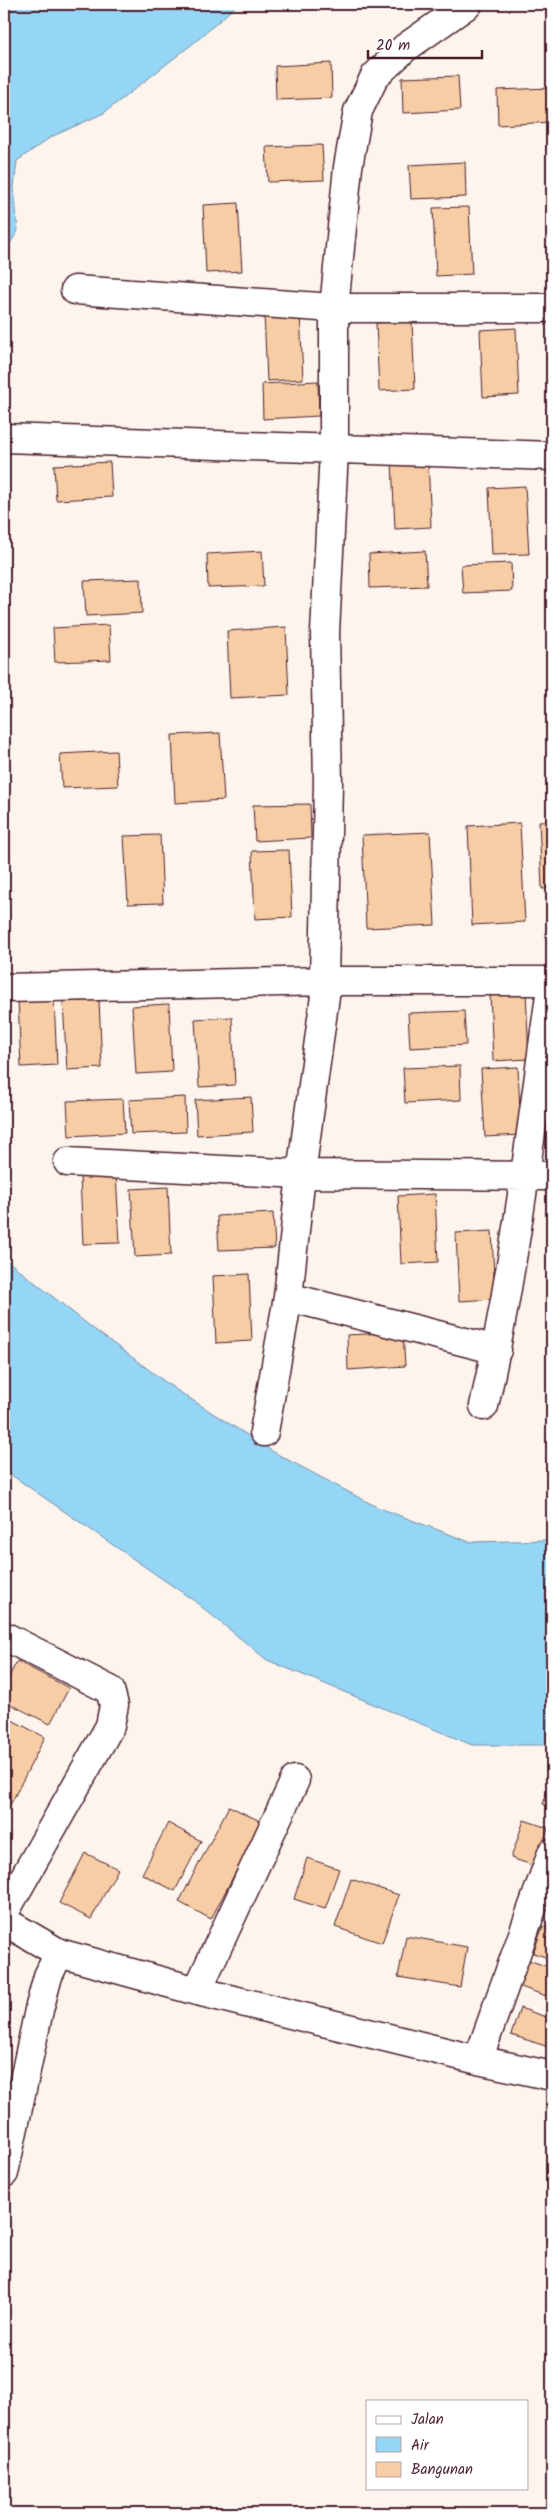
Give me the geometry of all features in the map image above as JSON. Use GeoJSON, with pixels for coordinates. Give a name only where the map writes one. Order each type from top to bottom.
{"type":"FeatureCollection","features":[{"type":"Feature","properties":{"kind":"street"},"geometry":{"type":"LineString","coordinates":[[264,1432],[288,1297],[301,1174],[326,981],[328,783],[325,633],[334,450],[334,308],[348,167],[358,111],[375,76],[405,48],[468,4]]}},
{"type":"Feature","properties":{"kind":"street"},"geometry":{"type":"LineString","coordinates":[[75,290],[334,308],[552,308]]}},
{"type":"Feature","properties":{"kind":"street"},"geometry":{"type":"LineString","coordinates":[[4,438],[552,456]]}},
{"type":"Feature","properties":{"kind":"street"},"geometry":{"type":"LineString","coordinates":[[4,988],[326,981],[552,981],[525,1176],[497,1350],[484,1406]]}},
{"type":"Feature","properties":{"kind":"street"},"geometry":{"type":"LineString","coordinates":[[68,1162],[301,1174],[552,1176]]}},
{"type":"Feature","properties":{"kind":"street"},"geometry":{"type":"LineString","coordinates":[[288,1297],[497,1350]]}},
{"type":"Feature","properties":{"kind":"street"},"geometry":{"type":"LineString","coordinates":[[4,1636],[110,1690],[114,1705],[110,1726],[4,1914]]}},
{"type":"Feature","properties":{"kind":"street"},"geometry":{"type":"LineString","coordinates":[[197,1991],[295,1780]]}},
{"type":"Feature","properties":{"kind":"street"},"geometry":{"type":"LineString","coordinates":[[478,2060],[552,1853]]}},
{"type":"Feature","properties":{"kind":"street"},"geometry":{"type":"LineString","coordinates":[[4,1921],[59,1953],[197,1991],[478,2060],[552,2076]]}},
{"type":"Feature","properties":{"kind":"street"},"geometry":{"type":"LineString","coordinates":[[4,2173],[39,2010],[48,1976],[59,1953]]}},
{"type":"Feature","properties":{"kind":"water"},"geometry":{"type":"Polygon","coordinates":[[[4,4],[238,4],[200,38],[104,113],[51,137],[17,161],[14,187],[18,231],[4,253],[4,4]]]}},
{"type":"Feature","properties":{"kind":"water"},"geometry":{"type":"Polygon","coordinates":[[[4,1258],[95,1330],[175,1389],[277,1454],[377,1507],[470,1542],[552,1540],[552,1745],[472,1745],[267,1660],[193,1600],[4,1470],[4,1258]]]}},
{"type":"Feature","properties":{"kind":"building"},"geometry":{"type":"Polygon","coordinates":[[[331,63],[332,98],[276,100],[275,66],[331,63]]]}},
{"type":"Feature","properties":{"kind":"building"},"geometry":{"type":"Polygon","coordinates":[[[458,76],[460,110],[403,113],[402,78],[458,76]]]}},
{"type":"Feature","properties":{"kind":"building"},"geometry":{"type":"Polygon","coordinates":[[[552,88],[552,122],[498,125],[497,90],[552,88]]]}},
{"type":"Feature","properties":{"kind":"building"},"geometry":{"type":"Polygon","coordinates":[[[322,145],[324,180],[268,182],[266,147],[322,145]]]}},
{"type":"Feature","properties":{"kind":"building"},"geometry":{"type":"Polygon","coordinates":[[[465,162],[466,197],[411,199],[409,165],[465,162]]]}},
{"type":"Feature","properties":{"kind":"building"},"geometry":{"type":"Polygon","coordinates":[[[238,203],[242,271],[206,273],[203,205],[238,203]]]}},
{"type":"Feature","properties":{"kind":"building"},"geometry":{"type":"Polygon","coordinates":[[[469,207],[472,274],[436,276],[433,208],[469,207]]]}},
{"type":"Feature","properties":{"kind":"building"},"geometry":{"type":"Polygon","coordinates":[[[300,311],[303,379],[267,381],[264,313],[300,311]]]}},
{"type":"Feature","properties":{"kind":"building"},"geometry":{"type":"Polygon","coordinates":[[[412,321],[415,389],[379,391],[376,323],[412,321]]]}},
{"type":"Feature","properties":{"kind":"building"},"geometry":{"type":"Polygon","coordinates":[[[516,328],[519,395],[483,397],[480,330],[516,328]]]}},
{"type":"Feature","properties":{"kind":"building"},"geometry":{"type":"Polygon","coordinates":[[[318,381],[319,416],[263,419],[262,384],[318,381]]]}},
{"type":"Feature","properties":{"kind":"building"},"geometry":{"type":"Polygon","coordinates":[[[428,459],[431,527],[395,529],[392,461],[428,459]]]}},
{"type":"Feature","properties":{"kind":"building"},"geometry":{"type":"Polygon","coordinates":[[[110,462],[112,497],[56,500],[54,465],[110,462]]]}},
{"type":"Feature","properties":{"kind":"building"},"geometry":{"type":"Polygon","coordinates":[[[525,486],[529,554],[492,555],[489,488],[525,486]]]}},
{"type":"Feature","properties":{"kind":"building"},"geometry":{"type":"Polygon","coordinates":[[[262,551],[264,586],[208,588],[207,554],[262,551]]]}},
{"type":"Feature","properties":{"kind":"building"},"geometry":{"type":"Polygon","coordinates":[[[425,551],[427,586],[370,588],[369,554],[425,551]]]}},
{"type":"Feature","properties":{"kind":"building"},"geometry":{"type":"Polygon","coordinates":[[[511,563],[512,591],[463,593],[461,565],[511,563]]]}},
{"type":"Feature","properties":{"kind":"building"},"geometry":{"type":"Polygon","coordinates":[[[547,564],[552,564],[552,632],[550,632],[547,564]]]}},
{"type":"Feature","properties":{"kind":"building"},"geometry":{"type":"Polygon","coordinates":[[[141,579],[142,613],[86,616],[84,581],[141,579]]]}},
{"type":"Feature","properties":{"kind":"building"},"geometry":{"type":"Polygon","coordinates":[[[109,625],[111,660],[55,662],[53,628],[109,625]]]}},
{"type":"Feature","properties":{"kind":"building"},"geometry":{"type":"Polygon","coordinates":[[[286,627],[289,695],[230,698],[227,631],[286,627]]]}},
{"type":"Feature","properties":{"kind":"building"},"geometry":{"type":"Polygon","coordinates":[[[220,733],[224,800],[175,803],[172,735],[220,733]]]}},
{"type":"Feature","properties":{"kind":"building"},"geometry":{"type":"Polygon","coordinates":[[[116,751],[118,786],[62,788],[60,754],[116,751]]]}},
{"type":"Feature","properties":{"kind":"building"},"geometry":{"type":"Polygon","coordinates":[[[310,804],[311,838],[255,841],[253,805],[310,804]]]}},
{"type":"Feature","properties":{"kind":"building"},"geometry":{"type":"Polygon","coordinates":[[[552,820],[552,888],[542,889],[539,821],[552,820]]]}},
{"type":"Feature","properties":{"kind":"building"},"geometry":{"type":"Polygon","coordinates":[[[520,823],[525,922],[472,925],[468,826],[520,823]]]}},
{"type":"Feature","properties":{"kind":"building"},"geometry":{"type":"Polygon","coordinates":[[[430,832],[435,925],[366,928],[362,835],[430,832]]]}},
{"type":"Feature","properties":{"kind":"building"},"geometry":{"type":"Polygon","coordinates":[[[160,835],[163,903],[128,904],[124,836],[160,835]]]}},
{"type":"Feature","properties":{"kind":"building"},"geometry":{"type":"Polygon","coordinates":[[[289,850],[292,917],[255,919],[252,851],[289,850]]]}},
{"type":"Feature","properties":{"kind":"building"},"geometry":{"type":"Polygon","coordinates":[[[526,991],[529,1059],[493,1061],[490,993],[526,991]]]}},
{"type":"Feature","properties":{"kind":"building"},"geometry":{"type":"Polygon","coordinates":[[[54,998],[57,1065],[21,1067],[18,999],[54,998]]]}},
{"type":"Feature","properties":{"kind":"building"},"geometry":{"type":"Polygon","coordinates":[[[99,1000],[102,1068],[67,1070],[63,1002],[99,1000]]]}},
{"type":"Feature","properties":{"kind":"building"},"geometry":{"type":"Polygon","coordinates":[[[169,1004],[172,1072],[136,1074],[132,1006],[169,1004]]]}},
{"type":"Feature","properties":{"kind":"building"},"geometry":{"type":"Polygon","coordinates":[[[464,1011],[466,1045],[410,1048],[408,1013],[464,1011]]]}},
{"type":"Feature","properties":{"kind":"building"},"geometry":{"type":"Polygon","coordinates":[[[232,1017],[235,1085],[199,1087],[195,1019],[232,1017]]]}},
{"type":"Feature","properties":{"kind":"building"},"geometry":{"type":"Polygon","coordinates":[[[460,1066],[461,1100],[405,1103],[403,1068],[460,1066]]]}},
{"type":"Feature","properties":{"kind":"building"},"geometry":{"type":"Polygon","coordinates":[[[518,1067],[521,1135],[485,1137],[481,1069],[518,1067]]]}},
{"type":"Feature","properties":{"kind":"building"},"geometry":{"type":"Polygon","coordinates":[[[185,1097],[186,1132],[131,1134],[129,1100],[185,1097]]]}},
{"type":"Feature","properties":{"kind":"building"},"geometry":{"type":"Polygon","coordinates":[[[251,1097],[253,1132],[197,1135],[195,1100],[251,1097]]]}},
{"type":"Feature","properties":{"kind":"building"},"geometry":{"type":"Polygon","coordinates":[[[123,1099],[125,1133],[69,1136],[67,1101],[123,1099]]]}},
{"type":"Feature","properties":{"kind":"building"},"geometry":{"type":"Polygon","coordinates":[[[116,1175],[120,1243],[83,1244],[80,1177],[116,1175]]]}},
{"type":"Feature","properties":{"kind":"building"},"geometry":{"type":"Polygon","coordinates":[[[168,1187],[171,1255],[135,1257],[131,1189],[168,1187]]]}},
{"type":"Feature","properties":{"kind":"building"},"geometry":{"type":"Polygon","coordinates":[[[435,1194],[438,1262],[401,1264],[398,1196],[435,1194]]]}},
{"type":"Feature","properties":{"kind":"building"},"geometry":{"type":"Polygon","coordinates":[[[273,1213],[275,1248],[219,1250],[217,1216],[273,1213]]]}},
{"type":"Feature","properties":{"kind":"building"},"geometry":{"type":"Polygon","coordinates":[[[492,1231],[495,1299],[459,1301],[456,1233],[492,1231]]]}},
{"type":"Feature","properties":{"kind":"building"},"geometry":{"type":"Polygon","coordinates":[[[549,1272],[552,1272],[552,1340],[549,1272]]]}},
{"type":"Feature","properties":{"kind":"building"},"geometry":{"type":"Polygon","coordinates":[[[249,1274],[252,1341],[216,1343],[213,1276],[249,1274]]]}},
{"type":"Feature","properties":{"kind":"building"},"geometry":{"type":"Polygon","coordinates":[[[403,1332],[405,1366],[348,1370],[347,1335],[403,1332]]]}},
{"type":"Feature","properties":{"kind":"building"},"geometry":{"type":"Polygon","coordinates":[[[17,1661],[69,1688],[50,1724],[4,1701],[4,1686],[17,1661]]]}},
{"type":"Feature","properties":{"kind":"building"},"geometry":{"type":"Polygon","coordinates":[[[4,1716],[45,1737],[5,1815],[4,1814],[4,1716]]]}},
{"type":"Feature","properties":{"kind":"building"},"geometry":{"type":"Polygon","coordinates":[[[552,1777],[552,1807],[543,1804],[552,1777]]]}},
{"type":"Feature","properties":{"kind":"building"},"geometry":{"type":"Polygon","coordinates":[[[229,1806],[262,1822],[211,1919],[179,1902],[229,1806]]]}},
{"type":"Feature","properties":{"kind":"building"},"geometry":{"type":"Polygon","coordinates":[[[524,1820],[548,1828],[535,1866],[511,1858],[524,1820]]]}},
{"type":"Feature","properties":{"kind":"building"},"geometry":{"type":"Polygon","coordinates":[[[168,1823],[201,1841],[175,1891],[142,1874],[168,1823]]]}},
{"type":"Feature","properties":{"kind":"building"},"geometry":{"type":"Polygon","coordinates":[[[85,1853],[118,1869],[91,1919],[59,1903],[85,1853]]]}},
{"type":"Feature","properties":{"kind":"building"},"geometry":{"type":"Polygon","coordinates":[[[307,1858],[339,1869],[325,1909],[294,1899],[307,1858]]]}},
{"type":"Feature","properties":{"kind":"building"},"geometry":{"type":"Polygon","coordinates":[[[351,1879],[399,1895],[382,1943],[335,1927],[351,1879]]]}},
{"type":"Feature","properties":{"kind":"building"},"geometry":{"type":"Polygon","coordinates":[[[543,1926],[552,1929],[552,1959],[533,1953],[543,1926]]]}},
{"type":"Feature","properties":{"kind":"building"},"geometry":{"type":"Polygon","coordinates":[[[406,1936],[467,1947],[460,1987],[398,1977],[406,1936]]]}},
{"type":"Feature","properties":{"kind":"building"},"geometry":{"type":"Polygon","coordinates":[[[528,1960],[552,1968],[552,1998],[518,1986],[528,1960]]]}},
{"type":"Feature","properties":{"kind":"building"},"geometry":{"type":"Polygon","coordinates":[[[520,2008],[552,2019],[552,2048],[511,2035],[520,2008]]]}}]}
